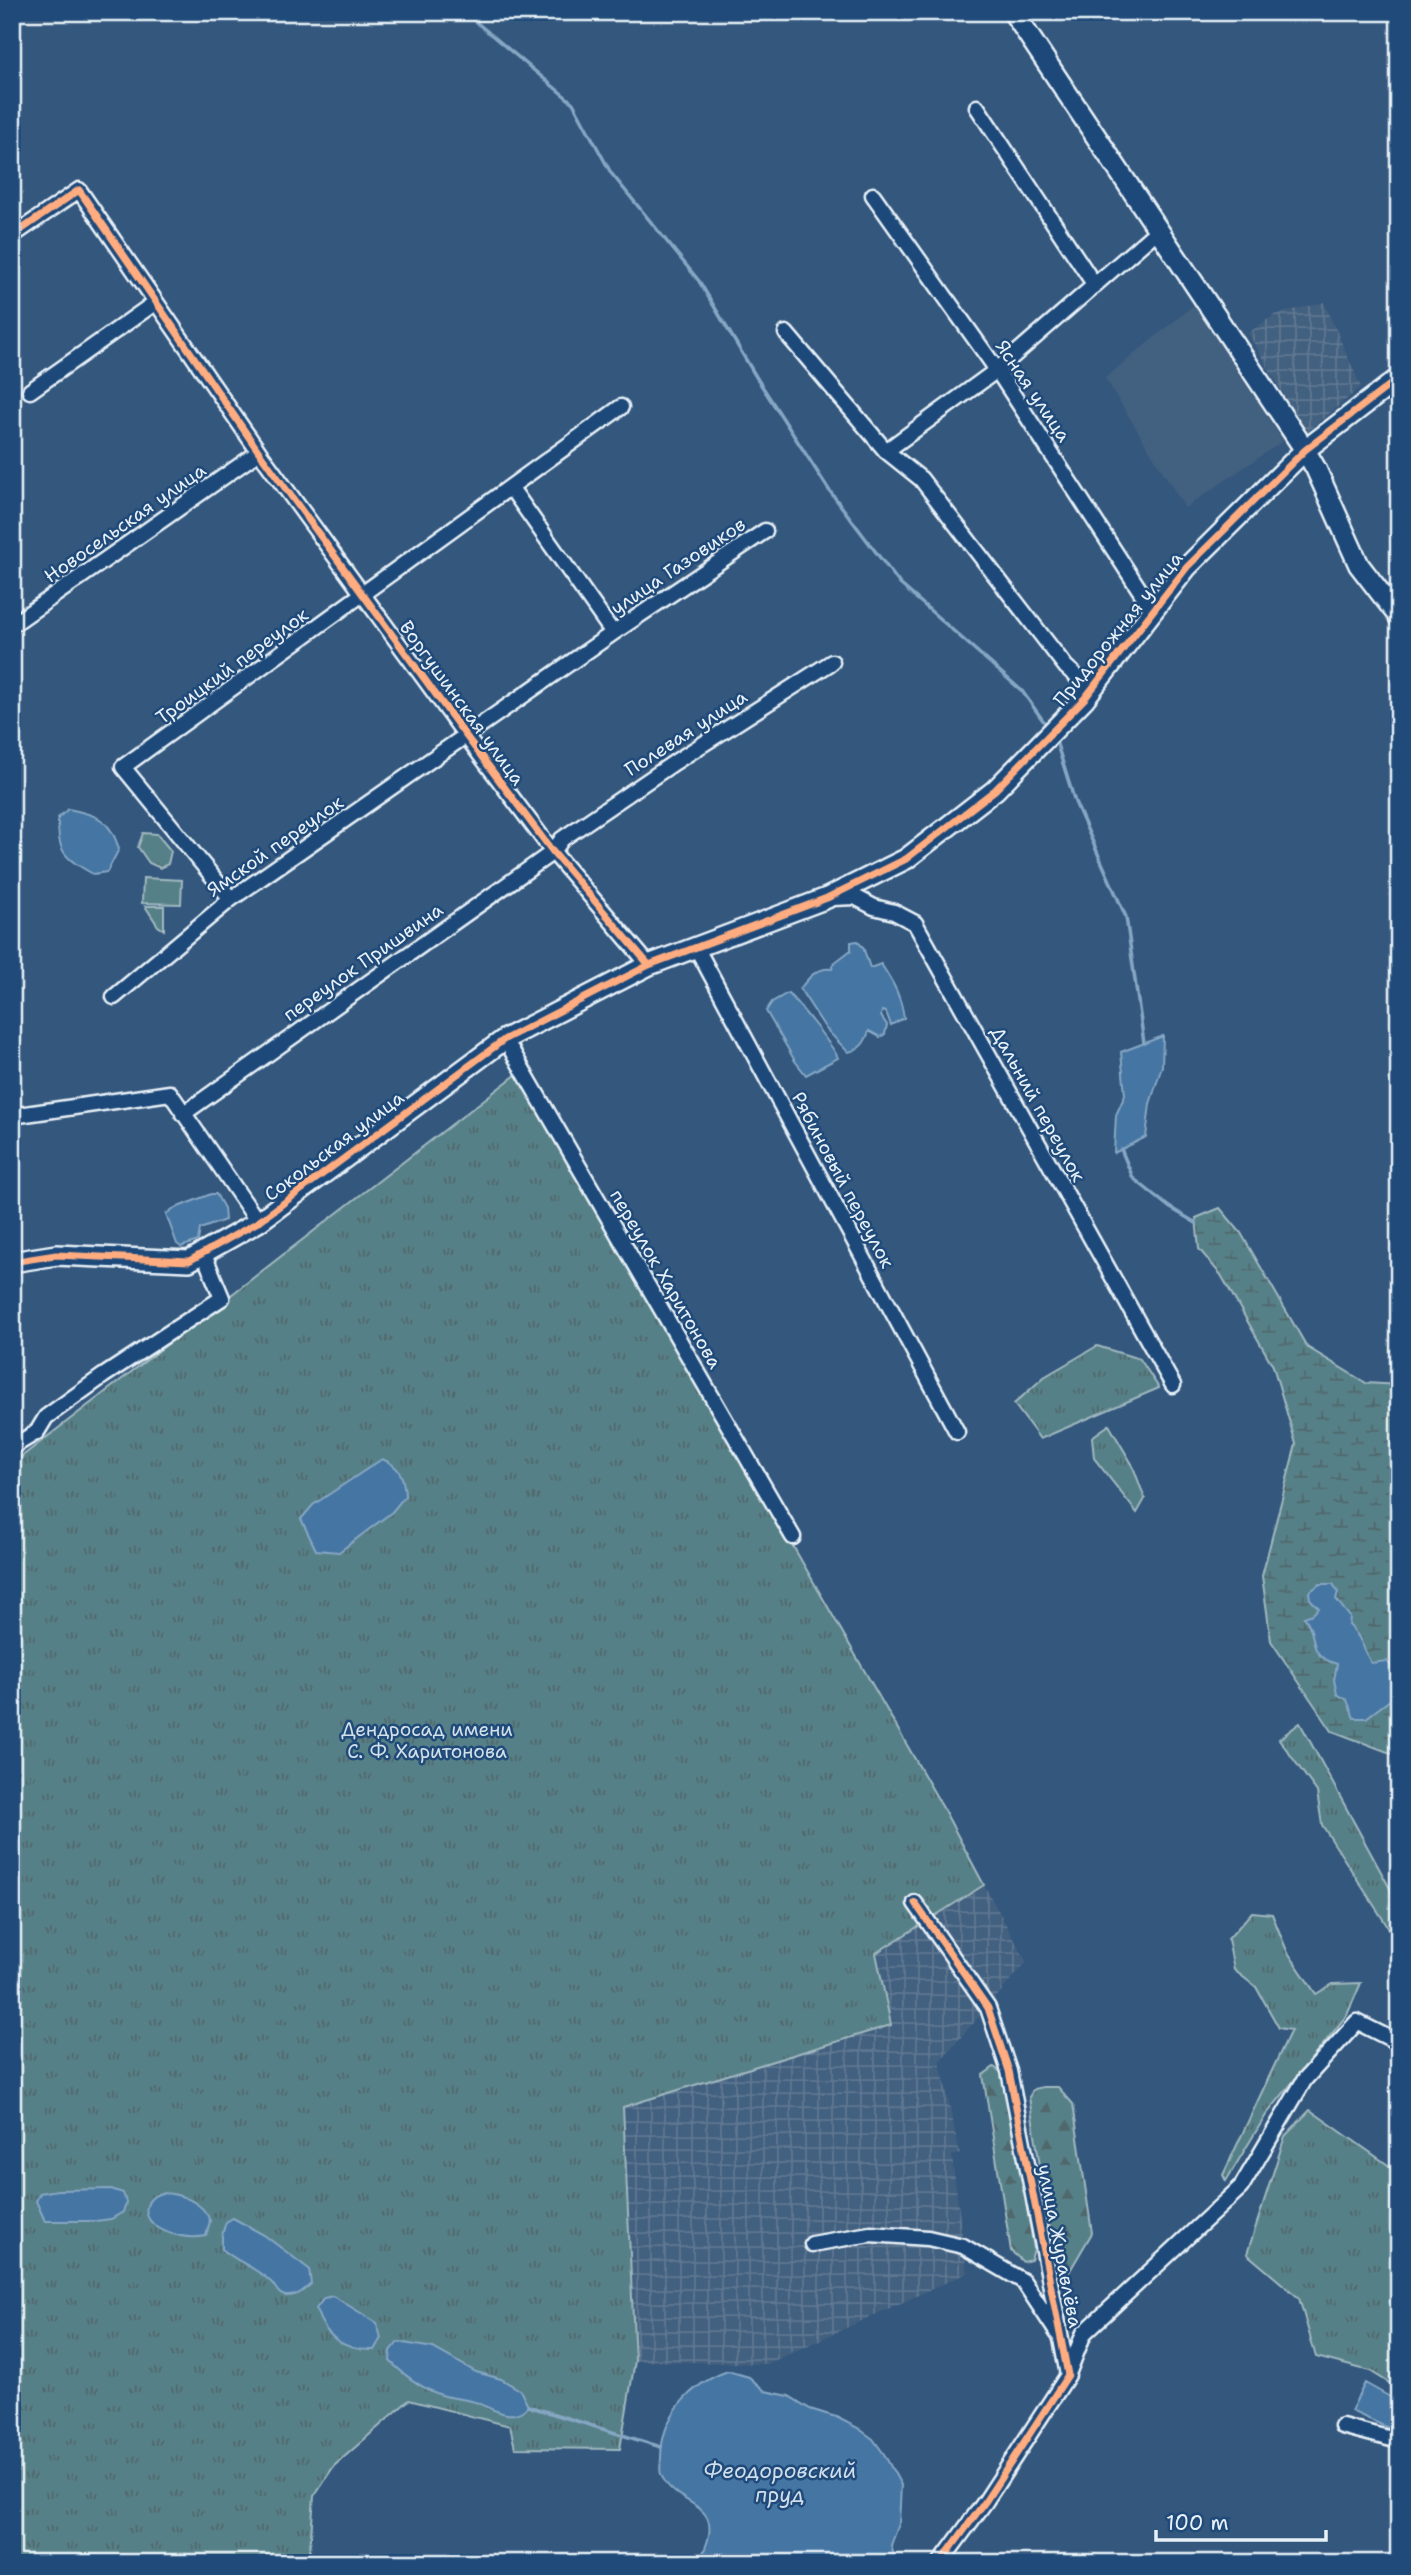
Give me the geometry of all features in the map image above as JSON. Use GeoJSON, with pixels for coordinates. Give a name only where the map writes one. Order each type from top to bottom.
{"type":"FeatureCollection","features":[{"type":"Feature","properties":{"kind":"street"},"geometry":{"type":"LineString","coordinates":[[1013,12],[1305,450],[1317,469],[1359,565],[1399,617]]}},
{"type":"Feature","properties":{"kind":"street"},"geometry":{"type":"LineString","coordinates":[[977,107],[1094,284]]}},
{"type":"Feature","properties":{"kind":"street","name":"Воргушинская улица"},"geometry":{"type":"LineString","coordinates":[[12,236],[79,190],[259,452],[466,736],[553,852],[649,965]]}},
{"type":"Feature","properties":{"kind":"street","name":"Ясная улица"},"geometry":{"type":"LineString","coordinates":[[873,195],[997,370],[1154,612]]}},
{"type":"Feature","properties":{"kind":"street"},"geometry":{"type":"LineString","coordinates":[[886,452],[997,370],[1158,230]]}},
{"type":"Feature","properties":{"kind":"street"},"geometry":{"type":"LineString","coordinates":[[30,390],[156,302]]}},
{"type":"Feature","properties":{"kind":"street"},"geometry":{"type":"LineString","coordinates":[[786,333],[886,452],[921,479],[1066,667],[1092,690]]}},
{"type":"Feature","properties":{"kind":"street","name":"Придорожная улица"},"geometry":{"type":"LineString","coordinates":[[649,965],[827,898],[906,859],[995,790],[1092,690],[1187,567],[1305,450],[1399,378]]}},
{"type":"Feature","properties":{"kind":"street","name":"Троицкий переулок"},"geometry":{"type":"LineString","coordinates":[[231,898],[123,767],[621,407]]}},
{"type":"Feature","properties":{"kind":"street","name":"Новосельская улица"},"geometry":{"type":"LineString","coordinates":[[12,625],[259,452]]}},
{"type":"Feature","properties":{"kind":"street"},"geometry":{"type":"LineString","coordinates":[[511,488],[612,633]]}},
{"type":"Feature","properties":{"kind":"street","name":"улица Газовиков"},"geometry":{"type":"LineString","coordinates":[[466,736],[612,633],[765,531]]}},
{"type":"Feature","properties":{"kind":"street","name":"Полевая улица"},"geometry":{"type":"LineString","coordinates":[[562,839],[675,762],[832,662]]}},
{"type":"Feature","properties":{"kind":"street","name":"Ямской переулок"},"geometry":{"type":"LineString","coordinates":[[114,997],[231,898],[466,736]]}},
{"type":"Feature","properties":{"kind":"street","name":"переулок Пришвина"},"geometry":{"type":"LineString","coordinates":[[183,1114],[553,852],[562,839]]}},
{"type":"Feature","properties":{"kind":"street","name":"Дальний переулок"},"geometry":{"type":"LineString","coordinates":[[827,898],[855,897],[915,923],[1173,1385]]}},
{"type":"Feature","properties":{"kind":"street","name":"Рябиновый переулок"},"geometry":{"type":"LineString","coordinates":[[696,947],[957,1432]]}},
{"type":"Feature","properties":{"kind":"street","name":"Сокольская улица"},"geometry":{"type":"LineString","coordinates":[[12,1262],[57,1255],[189,1261],[258,1222],[505,1040],[649,965]]}},
{"type":"Feature","properties":{"kind":"street","name":"переулок Харитонова"},"geometry":{"type":"LineString","coordinates":[[505,1040],[793,1537]]}},
{"type":"Feature","properties":{"kind":"street"},"geometry":{"type":"LineString","coordinates":[[12,1116],[170,1093],[258,1222]]}},
{"type":"Feature","properties":{"kind":"street"},"geometry":{"type":"LineString","coordinates":[[12,1447],[37,1432],[46,1417],[103,1376],[222,1298],[203,1252]]}},
{"type":"Feature","properties":{"kind":"street","name":"улица Журавлёва"},"geometry":{"type":"LineString","coordinates":[[915,1903],[988,2008],[996,2028],[1009,2071],[1068,2375]]}},
{"type":"Feature","properties":{"kind":"street"},"geometry":{"type":"LineString","coordinates":[[940,2563],[985,2502],[1068,2375],[1084,2333],[1241,2187],[1305,2079],[1357,2022],[1399,2043]]}},
{"type":"Feature","properties":{"kind":"street"},"geometry":{"type":"LineString","coordinates":[[812,2244],[870,2234],[928,2238],[963,2246],[1023,2281],[1063,2341]]}},
{"type":"Feature","properties":{"kind":"street"},"geometry":{"type":"LineString","coordinates":[[1342,2426],[1399,2439]]}},
{"type":"Feature","properties":{"kind":"shaded area"},"geometry":{"type":"Polygon","coordinates":[[[1324,302],[1361,387],[1306,433],[1248,333],[1274,315],[1324,302]]]}},
{"type":"Feature","properties":{"kind":"shaded area"},"geometry":{"type":"Polygon","coordinates":[[[1195,304],[1283,441],[1185,508],[1105,378],[1195,304]]]}},
{"type":"Feature","properties":{"kind":"shaded area"},"geometry":{"type":"Polygon","coordinates":[[[984,1885],[1027,1962],[940,2061],[960,2154],[952,2156],[967,2273],[767,2364],[635,2361],[623,2107],[891,2025],[876,1953],[984,1885]]]}},
{"type":"Feature","properties":{"kind":"green space"},"geometry":{"type":"Polygon","coordinates":[[[143,833],[157,834],[171,851],[168,864],[160,868],[149,863],[138,847],[143,833]]]}},
{"type":"Feature","properties":{"kind":"green space"},"geometry":{"type":"Polygon","coordinates":[[[143,878],[182,880],[181,904],[142,903],[143,878]]]}},
{"type":"Feature","properties":{"kind":"green space"},"geometry":{"type":"Polygon","coordinates":[[[145,906],[164,906],[164,930],[158,926],[145,906]]]}},
{"type":"Feature","properties":{"kind":"green space","name":"Дендросад имени С. Ф. Харитонова"},"geometry":{"type":"Polygon","coordinates":[[[521,1071],[943,1808],[984,1885],[876,1953],[891,2025],[623,2107],[635,2361],[620,2449],[515,2448],[510,2426],[409,2400],[334,2466],[314,2496],[309,2563],[12,2563],[12,1464],[521,1071]]]}},
{"type":"Feature","properties":{"kind":"green space"},"geometry":{"type":"Polygon","coordinates":[[[1220,1208],[1241,1233],[1307,1347],[1366,1383],[1399,1385],[1399,1754],[1332,1731],[1271,1641],[1262,1576],[1296,1444],[1273,1366],[1221,1275],[1199,1249],[1196,1218],[1220,1208]]]}},
{"type":"Feature","properties":{"kind":"green space"},"geometry":{"type":"Polygon","coordinates":[[[1097,1346],[1140,1359],[1159,1388],[1040,1439],[1014,1404],[1044,1377],[1097,1346]]]}},
{"type":"Feature","properties":{"kind":"green space"},"geometry":{"type":"Polygon","coordinates":[[[1109,1425],[1132,1464],[1145,1499],[1137,1513],[1094,1458],[1092,1437],[1109,1425]]]}},
{"type":"Feature","properties":{"kind":"green space"},"geometry":{"type":"Polygon","coordinates":[[[1300,1723],[1399,1905],[1397,1941],[1322,1825],[1317,1792],[1279,1739],[1300,1723]]]}},
{"type":"Feature","properties":{"kind":"green space"},"geometry":{"type":"Polygon","coordinates":[[[1252,1912],[1272,1914],[1287,1951],[1316,1994],[1333,1984],[1361,1983],[1347,2015],[1266,2115],[1226,2181],[1223,2175],[1291,2030],[1279,2028],[1256,1987],[1234,1970],[1228,1939],[1252,1912]]]}},
{"type":"Feature","properties":{"kind":"green space"},"geometry":{"type":"Polygon","coordinates":[[[994,2067],[1005,2075],[1034,2249],[1031,2260],[1023,2262],[1011,2251],[983,2075],[994,2067]]]}},
{"type":"Feature","properties":{"kind":"green space"},"geometry":{"type":"Polygon","coordinates":[[[1058,2087],[1073,2104],[1092,2233],[1065,2279],[1060,2281],[1029,2097],[1034,2089],[1058,2087]]]}},
{"type":"Feature","properties":{"kind":"green space"},"geometry":{"type":"Polygon","coordinates":[[[1310,2110],[1391,2167],[1399,2160],[1399,2389],[1370,2371],[1316,2357],[1299,2298],[1247,2254],[1285,2136],[1310,2110]]]}},
{"type":"Feature","properties":{"kind":"water"},"geometry":{"type":"Polygon","coordinates":[[[68,809],[95,816],[111,831],[119,849],[107,872],[93,874],[64,853],[59,839],[58,818],[68,809]]]}},
{"type":"Feature","properties":{"kind":"water"},"geometry":{"type":"Polygon","coordinates":[[[857,941],[863,947],[870,968],[881,964],[889,977],[899,996],[904,1018],[891,1025],[886,1012],[882,1011],[881,1016],[887,1025],[885,1034],[880,1037],[869,1031],[862,1045],[848,1052],[826,1029],[800,989],[817,972],[832,969],[834,963],[851,950],[851,942],[857,941]]]}},
{"type":"Feature","properties":{"kind":"water"},"geometry":{"type":"Polygon","coordinates":[[[788,993],[824,1036],[838,1058],[806,1075],[766,1011],[772,1002],[788,993]]]}},
{"type":"Feature","properties":{"kind":"water"},"geometry":{"type":"Polygon","coordinates":[[[1163,1036],[1162,1066],[1150,1104],[1146,1137],[1114,1153],[1116,1115],[1125,1095],[1121,1052],[1163,1036]]]}},
{"type":"Feature","properties":{"kind":"water"},"geometry":{"type":"Polygon","coordinates":[[[216,1194],[224,1208],[225,1220],[200,1229],[198,1241],[181,1247],[177,1244],[166,1214],[216,1194]]]}},
{"type":"Feature","properties":{"kind":"water"},"geometry":{"type":"Polygon","coordinates":[[[382,1459],[400,1473],[405,1496],[392,1512],[339,1552],[316,1550],[301,1519],[313,1505],[382,1459]]]}},
{"type":"Feature","properties":{"kind":"water"},"geometry":{"type":"Polygon","coordinates":[[[1320,1584],[1333,1584],[1338,1592],[1336,1599],[1350,1617],[1349,1625],[1359,1638],[1371,1663],[1387,1661],[1392,1668],[1394,1697],[1366,1718],[1354,1718],[1347,1700],[1337,1694],[1334,1680],[1337,1664],[1320,1656],[1304,1617],[1319,1608],[1310,1599],[1309,1592],[1320,1584]]]}},
{"type":"Feature","properties":{"kind":"water"},"geometry":{"type":"Polygon","coordinates":[[[111,2189],[123,2193],[126,2202],[123,2212],[111,2219],[45,2221],[36,2201],[40,2193],[58,2190],[111,2189]]]}},
{"type":"Feature","properties":{"kind":"water"},"geometry":{"type":"Polygon","coordinates":[[[161,2193],[183,2197],[197,2204],[210,2221],[206,2236],[174,2235],[152,2223],[147,2213],[148,2204],[161,2193]]]}},
{"type":"Feature","properties":{"kind":"water"},"geometry":{"type":"Polygon","coordinates":[[[233,2218],[264,2235],[309,2269],[311,2284],[297,2294],[283,2295],[264,2276],[222,2249],[226,2222],[233,2218]]]}},
{"type":"Feature","properties":{"kind":"water"},"geometry":{"type":"Polygon","coordinates":[[[333,2296],[377,2323],[381,2338],[374,2350],[345,2345],[330,2335],[316,2309],[324,2298],[333,2296]]]}},
{"type":"Feature","properties":{"kind":"water"},"geometry":{"type":"Polygon","coordinates":[[[398,2342],[433,2348],[476,2372],[501,2379],[520,2390],[528,2406],[517,2414],[504,2414],[422,2387],[390,2361],[391,2351],[398,2342]]]}},
{"type":"Feature","properties":{"kind":"water","name":"Феодоровский пруд"},"geometry":{"type":"Polygon","coordinates":[[[728,2371],[749,2377],[765,2391],[789,2396],[810,2409],[836,2417],[873,2439],[901,2485],[899,2524],[891,2545],[896,2563],[709,2563],[703,2553],[709,2535],[709,2523],[704,2513],[677,2494],[661,2474],[662,2443],[672,2415],[690,2393],[728,2371]]]}},
{"type":"Feature","properties":{"kind":"water"},"geometry":{"type":"Polygon","coordinates":[[[1365,2383],[1399,2402],[1397,2432],[1351,2411],[1365,2383]]]}},
{"type":"Feature","properties":{"kind":"waterway"},"geometry":{"type":"LineString","coordinates":[[464,12],[573,103],[611,173],[699,281],[758,380],[829,490],[900,584],[1022,691],[1047,726]]}},
{"type":"Feature","properties":{"kind":"waterway"},"geometry":{"type":"LineString","coordinates":[[1055,738],[1075,802],[1126,917],[1144,1043]]}},
{"type":"Feature","properties":{"kind":"waterway"},"geometry":{"type":"LineString","coordinates":[[1121,1149],[1133,1178],[1169,1207],[1196,1223]]}},
{"type":"Feature","properties":{"kind":"waterway"},"geometry":{"type":"LineString","coordinates":[[528,2406],[661,2447]]}},
{"type":"Feature","properties":{"kind":"cycle path"},"geometry":{"type":"LineString","coordinates":[[12,236],[79,190],[259,452],[466,736],[553,852],[649,965]]}},
{"type":"Feature","properties":{"kind":"cycle path"},"geometry":{"type":"LineString","coordinates":[[12,1262],[56,1255],[189,1261],[258,1222],[505,1039],[649,965],[827,898],[906,859],[995,790],[1085,698],[1187,567],[1305,450],[1399,378]]}},
{"type":"Feature","properties":{"kind":"cycle path"},"geometry":{"type":"LineString","coordinates":[[915,1903],[988,2008],[1009,2071],[1068,2375],[985,2502],[940,2563]]}}]}
